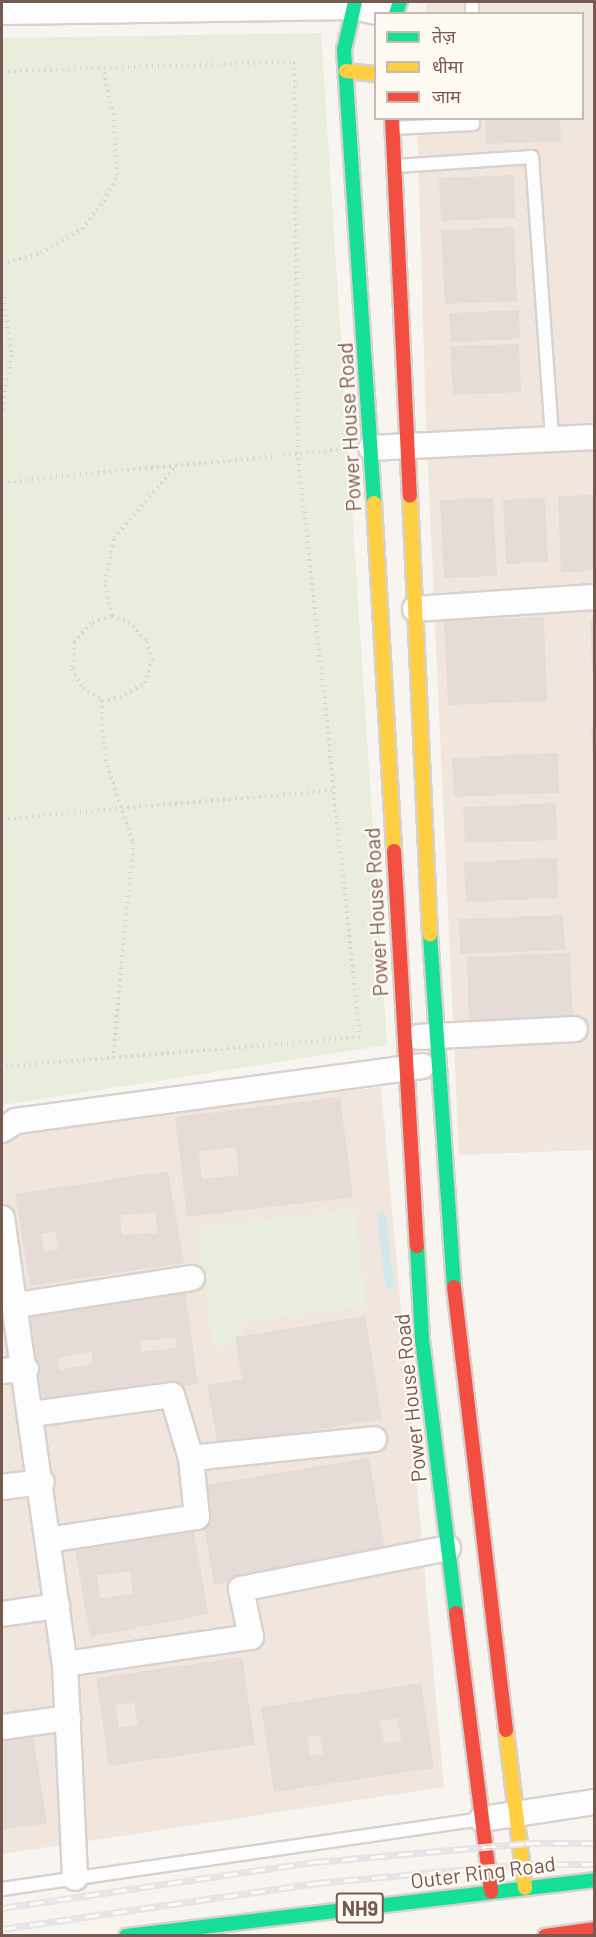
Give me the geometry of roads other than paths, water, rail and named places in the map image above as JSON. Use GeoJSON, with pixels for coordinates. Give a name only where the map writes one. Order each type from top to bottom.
{"type":"FeatureCollection","features":[{"type":"Feature","properties":{"kind":"main road","name":"Power House Road"},"geometry":{"type":"LineString","coordinates":[[354,4],[344,50],[371,448],[422,1339],[491,1893]]}},
{"type":"Feature","properties":{"kind":"main road"},"geometry":{"type":"LineString","coordinates":[[346,71],[374,74]]}},
{"type":"Feature","properties":{"kind":"main road"},"geometry":{"type":"LineString","coordinates":[[392,123],[392,166],[436,1066],[458,1340],[525,1888]]}},
{"type":"Feature","properties":{"kind":"main road","name":"Outer Ring Road"},"geometry":{"type":"LineString","coordinates":[[126,1935],[594,1880]]}},
{"type":"Feature","properties":{"kind":"main road"},"geometry":{"type":"LineString","coordinates":[[545,1935],[594,1929]]}},
{"type":"Feature","properties":{"kind":"street"},"geometry":{"type":"LineString","coordinates":[[2,12],[354,4],[379,12]]}},
{"type":"Feature","properties":{"kind":"street"},"geometry":{"type":"LineString","coordinates":[[371,448],[594,437]]}},
{"type":"Feature","properties":{"kind":"street"},"geometry":{"type":"LineString","coordinates":[[415,609],[594,597]]}},
{"type":"Feature","properties":{"kind":"street"},"geometry":{"type":"LineString","coordinates":[[406,1039],[434,1035],[575,1029]]}},
{"type":"Feature","properties":{"kind":"street"},"geometry":{"type":"LineString","coordinates":[[2,1130],[16,1121],[408,1066],[436,1066]]}},
{"type":"Feature","properties":{"kind":"street"},"geometry":{"type":"LineString","coordinates":[[2,1218],[42,1482],[65,1664],[75,1878]]}},
{"type":"Feature","properties":{"kind":"street"},"geometry":{"type":"LineString","coordinates":[[16,1305],[192,1278]]}},
{"type":"Feature","properties":{"kind":"street"},"geometry":{"type":"LineString","coordinates":[[2,1371],[26,1369]]}},
{"type":"Feature","properties":{"kind":"street"},"geometry":{"type":"LineString","coordinates":[[32,1413],[172,1395],[191,1458],[197,1517],[49,1540]]}},
{"type":"Feature","properties":{"kind":"street"},"geometry":{"type":"LineString","coordinates":[[191,1458],[374,1439]]}},
{"type":"Feature","properties":{"kind":"street"},"geometry":{"type":"LineString","coordinates":[[2,1488],[42,1482]]}},
{"type":"Feature","properties":{"kind":"street"},"geometry":{"type":"LineString","coordinates":[[65,1664],[250,1638],[242,1589],[448,1548]]}},
{"type":"Feature","properties":{"kind":"street"},"geometry":{"type":"LineString","coordinates":[[2,1614],[57,1606]]}},
{"type":"Feature","properties":{"kind":"street"},"geometry":{"type":"LineString","coordinates":[[2,1727],[68,1718]]}},
{"type":"Feature","properties":{"kind":"street"},"geometry":{"type":"LineString","coordinates":[[482,1819],[594,1802]]}},
{"type":"Feature","properties":{"kind":"lane"},"geometry":{"type":"LineString","coordinates":[[392,123],[473,124],[473,120]]}},
{"type":"Feature","properties":{"kind":"lane"},"geometry":{"type":"LineString","coordinates":[[392,166],[532,157],[552,440]]}},
{"type":"Feature","properties":{"kind":"lane"},"geometry":{"type":"LineString","coordinates":[[2,1889],[482,1819]]}},
{"type":"Feature","properties":{"kind":"waterway"},"geometry":{"type":"LineString","coordinates":[[381,1216],[389,1284]]}},
{"type":"Feature","properties":{"kind":"railway"},"geometry":{"type":"LineString","coordinates":[[2,1908],[315,1862],[526,1843],[594,1843]]}},
{"type":"Feature","properties":{"kind":"railway"},"geometry":{"type":"LineString","coordinates":[[2,1929],[316,1883],[526,1864],[594,1864]]}}]}
